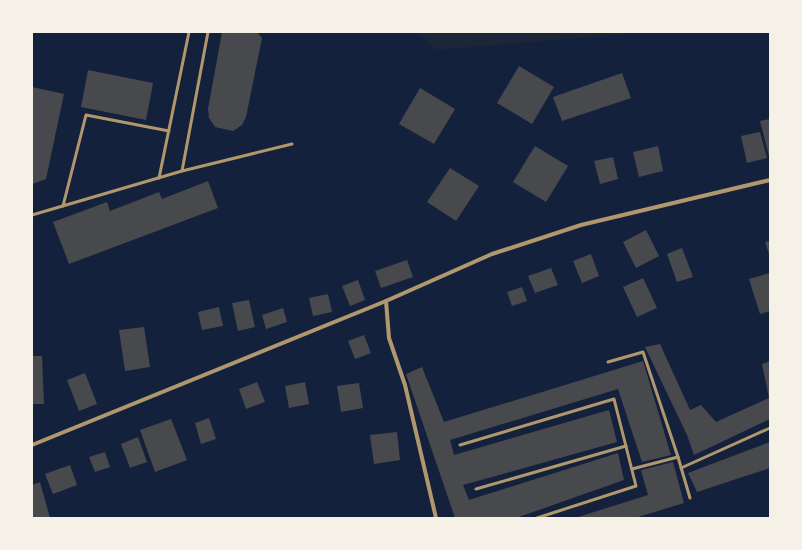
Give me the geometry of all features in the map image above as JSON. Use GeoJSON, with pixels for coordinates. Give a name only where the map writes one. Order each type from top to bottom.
{"type":"FeatureCollection","features":[{"type":"Feature","properties":{"kind":"street"},"geometry":{"type":"LineString","coordinates":[[32,445],[386,300],[492,254],[581,225],[770,180]]}},
{"type":"Feature","properties":{"kind":"street"},"geometry":{"type":"LineString","coordinates":[[386,300],[389,338],[405,385],[436,518]]}},
{"type":"Feature","properties":{"kind":"lane"},"geometry":{"type":"LineString","coordinates":[[159,178],[189,32]]}},
{"type":"Feature","properties":{"kind":"lane"},"geometry":{"type":"LineString","coordinates":[[182,171],[208,32]]}},
{"type":"Feature","properties":{"kind":"lane"},"geometry":{"type":"LineString","coordinates":[[63,206],[86,115],[169,131]]}},
{"type":"Feature","properties":{"kind":"lane"},"geometry":{"type":"LineString","coordinates":[[32,215],[182,171],[292,144]]}},
{"type":"Feature","properties":{"kind":"lane"},"geometry":{"type":"LineString","coordinates":[[608,362],[643,352],[690,498]]}},
{"type":"Feature","properties":{"kind":"lane"},"geometry":{"type":"LineString","coordinates":[[460,445],[614,399],[636,486],[537,518]]}},
{"type":"Feature","properties":{"kind":"lane"},"geometry":{"type":"LineString","coordinates":[[681,468],[770,428]]}},
{"type":"Feature","properties":{"kind":"lane"},"geometry":{"type":"LineString","coordinates":[[476,489],[626,446]]}},
{"type":"Feature","properties":{"kind":"lane"},"geometry":{"type":"LineString","coordinates":[[632,469],[678,457]]}},
{"type":"Feature","properties":{"kind":"shaded area"},"geometry":{"type":"Polygon","coordinates":[[[418,32],[650,32],[436,50],[418,32]]]}},
{"type":"Feature","properties":{"kind":"building"},"geometry":{"type":"Polygon","coordinates":[[[222,32],[257,32],[262,38],[246,117],[242,125],[233,131],[215,127],[209,118],[208,109],[222,32]]]}},
{"type":"Feature","properties":{"kind":"building"},"geometry":{"type":"Polygon","coordinates":[[[519,66],[554,87],[532,124],[497,103],[519,66]]]}},
{"type":"Feature","properties":{"kind":"building"},"geometry":{"type":"Polygon","coordinates":[[[88,70],[153,83],[146,120],[81,107],[88,70]]]}},
{"type":"Feature","properties":{"kind":"building"},"geometry":{"type":"Polygon","coordinates":[[[622,73],[631,98],[562,121],[553,97],[622,73]]]}},
{"type":"Feature","properties":{"kind":"building"},"geometry":{"type":"Polygon","coordinates":[[[32,87],[64,94],[46,179],[32,184],[32,87]]]}},
{"type":"Feature","properties":{"kind":"building"},"geometry":{"type":"Polygon","coordinates":[[[420,88],[455,109],[434,144],[399,124],[420,88]]]}},
{"type":"Feature","properties":{"kind":"building"},"geometry":{"type":"Polygon","coordinates":[[[770,119],[770,156],[769,156],[760,121],[770,119]]]}},
{"type":"Feature","properties":{"kind":"building"},"geometry":{"type":"Polygon","coordinates":[[[760,132],[767,158],[747,163],[741,136],[760,132]]]}},
{"type":"Feature","properties":{"kind":"building"},"geometry":{"type":"Polygon","coordinates":[[[535,146],[568,166],[546,202],[513,182],[535,146]]]}},
{"type":"Feature","properties":{"kind":"building"},"geometry":{"type":"Polygon","coordinates":[[[658,146],[663,171],[639,177],[633,152],[658,146]]]}},
{"type":"Feature","properties":{"kind":"building"},"geometry":{"type":"Polygon","coordinates":[[[613,157],[618,179],[600,184],[594,161],[613,157]]]}},
{"type":"Feature","properties":{"kind":"building"},"geometry":{"type":"Polygon","coordinates":[[[450,168],[479,186],[456,221],[427,202],[450,168]]]}},
{"type":"Feature","properties":{"kind":"building"},"geometry":{"type":"Polygon","coordinates":[[[208,181],[218,208],[69,264],[53,222],[107,202],[110,211],[159,192],[162,199],[208,181]]]}},
{"type":"Feature","properties":{"kind":"building"},"geometry":{"type":"Polygon","coordinates":[[[646,230],[659,256],[636,268],[623,242],[646,230]]]}},
{"type":"Feature","properties":{"kind":"building"},"geometry":{"type":"Polygon","coordinates":[[[770,241],[770,257],[765,242],[770,241]]]}},
{"type":"Feature","properties":{"kind":"building"},"geometry":{"type":"Polygon","coordinates":[[[682,248],[693,277],[677,282],[667,254],[682,248]]]}},
{"type":"Feature","properties":{"kind":"building"},"geometry":{"type":"Polygon","coordinates":[[[591,254],[599,276],[582,283],[573,261],[591,254]]]}},
{"type":"Feature","properties":{"kind":"building"},"geometry":{"type":"Polygon","coordinates":[[[407,260],[413,277],[381,288],[375,271],[407,260]]]}},
{"type":"Feature","properties":{"kind":"building"},"geometry":{"type":"Polygon","coordinates":[[[551,268],[558,285],[535,293],[528,276],[551,268]]]}},
{"type":"Feature","properties":{"kind":"building"},"geometry":{"type":"Polygon","coordinates":[[[770,273],[770,311],[760,314],[749,279],[770,273]]]}},
{"type":"Feature","properties":{"kind":"building"},"geometry":{"type":"Polygon","coordinates":[[[643,278],[657,308],[637,317],[623,287],[643,278]]]}},
{"type":"Feature","properties":{"kind":"building"},"geometry":{"type":"Polygon","coordinates":[[[358,280],[365,300],[350,306],[342,286],[358,280]]]}},
{"type":"Feature","properties":{"kind":"building"},"geometry":{"type":"Polygon","coordinates":[[[522,287],[527,301],[512,306],[507,292],[522,287]]]}},
{"type":"Feature","properties":{"kind":"building"},"geometry":{"type":"Polygon","coordinates":[[[328,294],[332,312],[313,316],[309,298],[328,294]]]}},
{"type":"Feature","properties":{"kind":"building"},"geometry":{"type":"Polygon","coordinates":[[[249,300],[255,327],[238,331],[232,303],[249,300]]]}},
{"type":"Feature","properties":{"kind":"building"},"geometry":{"type":"Polygon","coordinates":[[[219,307],[223,326],[202,330],[198,312],[219,307]]]}},
{"type":"Feature","properties":{"kind":"building"},"geometry":{"type":"Polygon","coordinates":[[[283,308],[287,322],[266,329],[262,315],[283,308]]]}},
{"type":"Feature","properties":{"kind":"building"},"geometry":{"type":"Polygon","coordinates":[[[144,327],[150,367],[125,371],[119,330],[144,327]]]}},
{"type":"Feature","properties":{"kind":"building"},"geometry":{"type":"Polygon","coordinates":[[[364,335],[371,353],[355,359],[348,341],[364,335]]]}},
{"type":"Feature","properties":{"kind":"building"},"geometry":{"type":"Polygon","coordinates":[[[660,344],[690,410],[701,405],[716,422],[769,398],[762,364],[770,361],[770,419],[694,455],[687,435],[645,347],[660,344]]]}},
{"type":"Feature","properties":{"kind":"building"},"geometry":{"type":"Polygon","coordinates":[[[32,356],[42,356],[44,404],[32,404],[32,356]]]}},
{"type":"Feature","properties":{"kind":"building"},"geometry":{"type":"Polygon","coordinates":[[[643,361],[671,455],[642,462],[618,389],[450,440],[454,455],[609,410],[617,442],[463,485],[469,500],[618,453],[624,480],[516,518],[455,518],[406,374],[422,367],[444,422],[643,361]]]}},
{"type":"Feature","properties":{"kind":"building"},"geometry":{"type":"Polygon","coordinates":[[[85,373],[97,404],[79,411],[67,380],[85,373]]]}},
{"type":"Feature","properties":{"kind":"building"},"geometry":{"type":"Polygon","coordinates":[[[257,382],[265,402],[246,409],[239,389],[257,382]]]}},
{"type":"Feature","properties":{"kind":"building"},"geometry":{"type":"Polygon","coordinates":[[[305,382],[309,404],[289,408],[285,386],[305,382]]]}},
{"type":"Feature","properties":{"kind":"building"},"geometry":{"type":"Polygon","coordinates":[[[359,383],[363,408],[341,412],[337,386],[359,383]]]}},
{"type":"Feature","properties":{"kind":"building"},"geometry":{"type":"Polygon","coordinates":[[[209,418],[216,439],[201,444],[195,423],[209,418]]]}},
{"type":"Feature","properties":{"kind":"building"},"geometry":{"type":"Polygon","coordinates":[[[171,419],[187,460],[155,472],[140,430],[171,419]]]}},
{"type":"Feature","properties":{"kind":"building"},"geometry":{"type":"Polygon","coordinates":[[[397,432],[400,460],[374,464],[370,435],[397,432]]]}},
{"type":"Feature","properties":{"kind":"building"},"geometry":{"type":"Polygon","coordinates":[[[138,437],[147,462],[130,468],[121,444],[138,437]]]}},
{"type":"Feature","properties":{"kind":"building"},"geometry":{"type":"Polygon","coordinates":[[[770,442],[770,468],[697,492],[688,473],[770,442]]]}},
{"type":"Feature","properties":{"kind":"building"},"geometry":{"type":"Polygon","coordinates":[[[105,452],[110,467],[95,472],[89,457],[105,452]]]}},
{"type":"Feature","properties":{"kind":"building"},"geometry":{"type":"Polygon","coordinates":[[[673,462],[684,503],[635,518],[575,518],[648,495],[641,470],[673,462]]]}},
{"type":"Feature","properties":{"kind":"building"},"geometry":{"type":"Polygon","coordinates":[[[70,465],[77,485],[53,494],[45,474],[70,465]]]}},
{"type":"Feature","properties":{"kind":"building"},"geometry":{"type":"Polygon","coordinates":[[[40,482],[50,518],[32,518],[32,485],[40,482]]]}}]}
